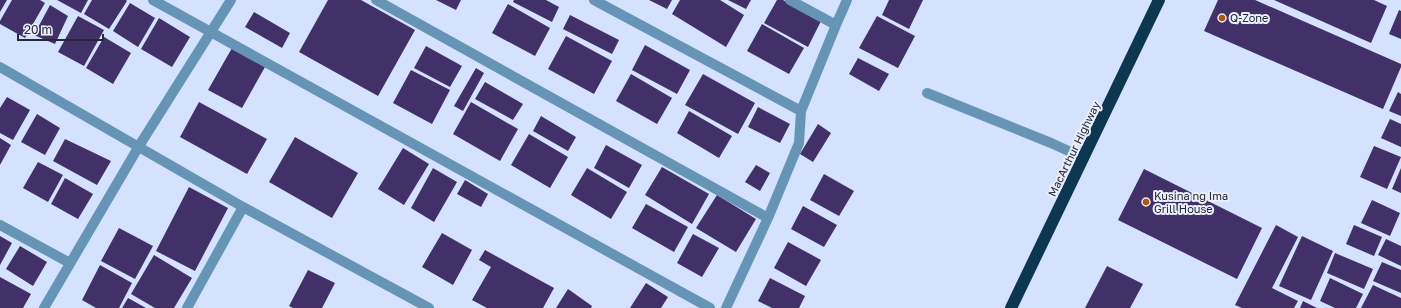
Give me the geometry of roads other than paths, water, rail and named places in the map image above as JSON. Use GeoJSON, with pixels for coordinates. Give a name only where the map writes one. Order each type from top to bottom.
{"type":"FeatureCollection","features":[{"type":"Feature","properties":{"kind":"highway","name":"MacArthur Highway"},"geometry":{"type":"LineString","coordinates":[[1011,308],[1159,0]]}},
{"type":"Feature","properties":{"kind":"street"},"geometry":{"type":"LineString","coordinates":[[153,0],[710,308]]}},
{"type":"Feature","properties":{"kind":"street"},"geometry":{"type":"LineString","coordinates":[[44,308],[139,146],[231,0]]}},
{"type":"Feature","properties":{"kind":"street"},"geometry":{"type":"LineString","coordinates":[[376,0],[768,218]]}},
{"type":"Feature","properties":{"kind":"street"},"geometry":{"type":"LineString","coordinates":[[594,0],[801,111]]}},
{"type":"Feature","properties":{"kind":"street"},"geometry":{"type":"LineString","coordinates":[[790,0],[836,25]]}},
{"type":"Feature","properties":{"kind":"street"},"geometry":{"type":"LineString","coordinates":[[726,308],[768,218],[799,143],[801,111],[836,25],[848,0]]}},
{"type":"Feature","properties":{"kind":"street"},"geometry":{"type":"LineString","coordinates":[[0,67],[243,207],[429,308]]}},
{"type":"Feature","properties":{"kind":"street"},"geometry":{"type":"LineString","coordinates":[[927,93],[1051,143],[1084,158]]}},
{"type":"Feature","properties":{"kind":"street"},"geometry":{"type":"LineString","coordinates":[[187,308],[243,207]]}},
{"type":"Feature","properties":{"kind":"street"},"geometry":{"type":"LineString","coordinates":[[0,225],[70,263]]}},
{"type":"Feature","properties":{"kind":"place","name":"Q-Zone"},"geometry":{"type":"Point","coordinates":[1222,18]}},
{"type":"Feature","properties":{"kind":"place","name":"Kusina ng Ima Grill House"},"geometry":{"type":"Point","coordinates":[1146,202]}}]}
